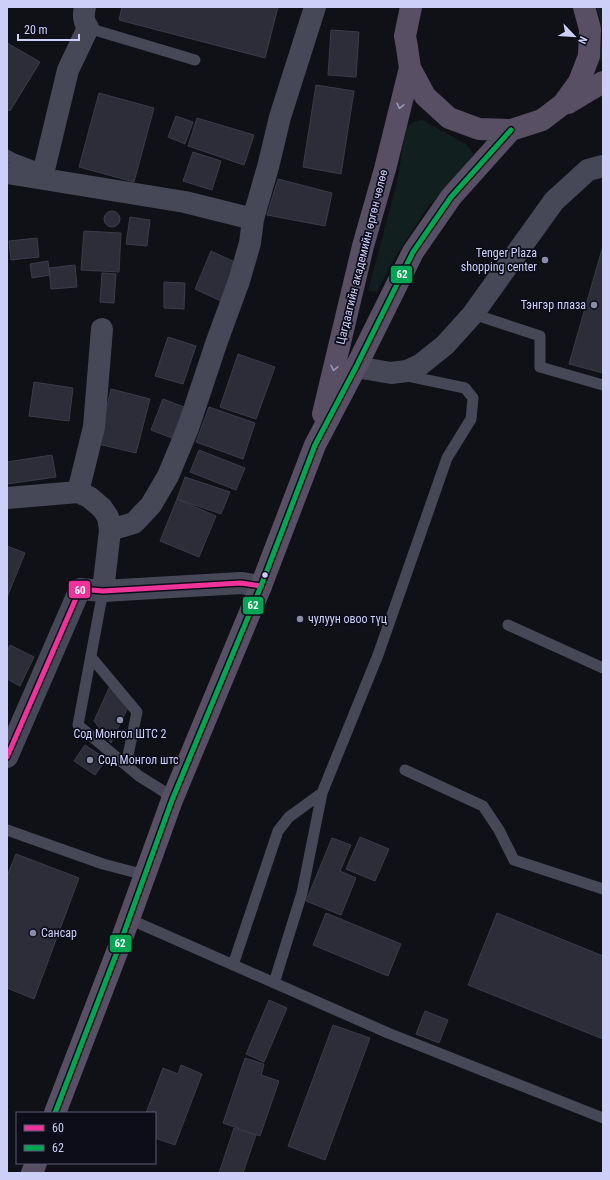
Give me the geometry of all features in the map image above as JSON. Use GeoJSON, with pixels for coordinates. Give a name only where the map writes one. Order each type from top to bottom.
{"type":"FeatureCollection","features":[{"type":"Feature","properties":{"kind":"highway"},"geometry":{"type":"LineString","coordinates":[[411,7],[405,36],[410,68],[425,96],[449,118],[479,129],[511,130],[542,120],[603,82]]}},
{"type":"Feature","properties":{"kind":"highway"},"geometry":{"type":"LineString","coordinates":[[542,120],[564,104],[579,82],[589,56],[590,29],[584,7]]}},
{"type":"Feature","properties":{"kind":"highway","name":"Цагдаагийн академийн өргөн чөлөө"},"geometry":{"type":"LineString","coordinates":[[316,445],[363,246],[410,68]]}},
{"type":"Feature","properties":{"kind":"highway","name":"Цагдаагийн академийн өргөн чөлөө"},"geometry":{"type":"LineString","coordinates":[[55,1112],[117,952],[172,800],[261,586],[316,445],[413,252],[451,197],[511,130]]}},
{"type":"Feature","properties":{"kind":"street"},"geometry":{"type":"LineString","coordinates":[[110,530],[134,523],[151,505],[168,476],[188,428],[239,281],[250,243],[253,219],[280,117],[315,7]]}},
{"type":"Feature","properties":{"kind":"street"},"geometry":{"type":"LineString","coordinates":[[42,174],[68,70],[86,17]]}},
{"type":"Feature","properties":{"kind":"street"},"geometry":{"type":"LineString","coordinates":[[356,367],[391,373],[407,372],[420,365],[445,345],[473,314],[554,201],[588,170],[603,166]]}},
{"type":"Feature","properties":{"kind":"street"},"geometry":{"type":"LineString","coordinates":[[7,173],[42,174],[185,202],[253,219]]}},
{"type":"Feature","properties":{"kind":"street"},"geometry":{"type":"LineString","coordinates":[[78,492],[94,427],[102,329]]}},
{"type":"Feature","properties":{"kind":"street"},"geometry":{"type":"LineString","coordinates":[[7,498],[78,492],[89,497],[102,508],[108,517],[110,530],[103,591]]}},
{"type":"Feature","properties":{"kind":"street"},"geometry":{"type":"LineString","coordinates":[[7,757],[80,589],[103,591],[241,583],[261,586]]}},
{"type":"Feature","properties":{"kind":"lane"},"geometry":{"type":"LineString","coordinates":[[86,17],[195,60]]}},
{"type":"Feature","properties":{"kind":"lane"},"geometry":{"type":"LineString","coordinates":[[7,155],[42,174]]}},
{"type":"Feature","properties":{"kind":"lane"},"geometry":{"type":"LineString","coordinates":[[473,314],[540,336],[540,367],[603,385]]}},
{"type":"Feature","properties":{"kind":"lane"},"geometry":{"type":"LineString","coordinates":[[274,983],[302,893],[322,793],[378,655],[447,458],[471,420],[473,398],[465,388],[391,373]]}},
{"type":"Feature","properties":{"kind":"lane"},"geometry":{"type":"LineString","coordinates":[[103,591],[78,725],[139,776],[163,791],[172,800]]}},
{"type":"Feature","properties":{"kind":"lane"},"geometry":{"type":"LineString","coordinates":[[508,625],[603,668]]}},
{"type":"Feature","properties":{"kind":"lane"},"geometry":{"type":"LineString","coordinates":[[91,657],[137,712],[126,765]]}},
{"type":"Feature","properties":{"kind":"lane"},"geometry":{"type":"LineString","coordinates":[[405,770],[483,806],[499,830],[514,860],[603,889]]}},
{"type":"Feature","properties":{"kind":"lane"},"geometry":{"type":"LineString","coordinates":[[233,965],[278,831],[288,817],[322,793]]}},
{"type":"Feature","properties":{"kind":"lane"},"geometry":{"type":"LineString","coordinates":[[7,830],[104,864],[145,875]]}},
{"type":"Feature","properties":{"kind":"lane"},"geometry":{"type":"LineString","coordinates":[[128,919],[388,1032],[603,1118]]}},
{"type":"Feature","properties":{"kind":"shaded area"},"geometry":{"type":"Polygon","coordinates":[[[596,7],[603,7],[603,62],[599,60],[602,27],[596,7]]]}},
{"type":"Feature","properties":{"kind":"shaded area"},"geometry":{"type":"Polygon","coordinates":[[[422,120],[466,144],[473,153],[471,161],[427,208],[392,262],[377,292],[368,291],[397,182],[406,128],[414,122],[422,120]]]}},
{"type":"Feature","properties":{"kind":"building"},"geometry":{"type":"Polygon","coordinates":[[[122,7],[278,7],[265,58],[119,20],[122,7]]]}},
{"type":"Feature","properties":{"kind":"building"},"geometry":{"type":"Polygon","coordinates":[[[331,30],[359,32],[356,77],[328,75],[331,30]]]}},
{"type":"Feature","properties":{"kind":"building"},"geometry":{"type":"Polygon","coordinates":[[[7,43],[40,62],[10,111],[7,109],[7,43]]]}},
{"type":"Feature","properties":{"kind":"building"},"geometry":{"type":"Polygon","coordinates":[[[316,85],[354,91],[341,174],[303,167],[316,85]]]}},
{"type":"Feature","properties":{"kind":"building"},"geometry":{"type":"Polygon","coordinates":[[[99,93],[154,108],[134,182],[79,167],[99,93]]]}},
{"type":"Feature","properties":{"kind":"building"},"geometry":{"type":"Polygon","coordinates":[[[176,116],[193,122],[185,144],[168,137],[176,116]]]}},
{"type":"Feature","properties":{"kind":"building"},"geometry":{"type":"Polygon","coordinates":[[[197,118],[254,135],[244,165],[188,146],[197,118]]]}},
{"type":"Feature","properties":{"kind":"building"},"geometry":{"type":"Polygon","coordinates":[[[193,152],[221,161],[212,190],[183,181],[193,152]]]}},
{"type":"Feature","properties":{"kind":"building"},"geometry":{"type":"Polygon","coordinates":[[[278,179],[332,193],[325,226],[267,215],[278,179]]]}},
{"type":"Feature","properties":{"kind":"building"},"geometry":{"type":"Polygon","coordinates":[[[112,211],[119,216],[120,219],[115,226],[112,227],[105,222],[104,219],[109,212],[112,211]]]}},
{"type":"Feature","properties":{"kind":"building"},"geometry":{"type":"Polygon","coordinates":[[[130,217],[150,220],[147,246],[126,244],[130,217]]]}},
{"type":"Feature","properties":{"kind":"building"},"geometry":{"type":"Polygon","coordinates":[[[84,231],[121,233],[119,272],[81,270],[84,231]]]}},
{"type":"Feature","properties":{"kind":"building"},"geometry":{"type":"Polygon","coordinates":[[[37,238],[39,257],[11,260],[9,241],[37,238]]]}},
{"type":"Feature","properties":{"kind":"building","name":"Тэнгэр плаза"},"geometry":{"type":"Polygon","coordinates":[[[603,246],[603,373],[569,364],[603,246]]]}},
{"type":"Feature","properties":{"kind":"building"},"geometry":{"type":"Polygon","coordinates":[[[211,251],[239,264],[223,302],[195,289],[211,251]]]}},
{"type":"Feature","properties":{"kind":"building"},"geometry":{"type":"Polygon","coordinates":[[[48,261],[50,275],[32,278],[30,264],[48,261]]]}},
{"type":"Feature","properties":{"kind":"building"},"geometry":{"type":"Polygon","coordinates":[[[75,265],[77,287],[51,289],[49,268],[75,265]]]}},
{"type":"Feature","properties":{"kind":"building"},"geometry":{"type":"Polygon","coordinates":[[[102,273],[116,274],[114,303],[100,302],[102,273]]]}},
{"type":"Feature","properties":{"kind":"building"},"geometry":{"type":"Polygon","coordinates":[[[164,282],[185,283],[184,309],[164,308],[164,282]]]}},
{"type":"Feature","properties":{"kind":"building"},"geometry":{"type":"Polygon","coordinates":[[[168,337],[196,346],[183,384],[155,376],[168,337]]]}},
{"type":"Feature","properties":{"kind":"building"},"geometry":{"type":"Polygon","coordinates":[[[238,354],[275,367],[256,419],[220,407],[238,354]]]}},
{"type":"Feature","properties":{"kind":"building"},"geometry":{"type":"Polygon","coordinates":[[[34,382],[73,388],[69,421],[29,416],[34,382]]]}},
{"type":"Feature","properties":{"kind":"building"},"geometry":{"type":"Polygon","coordinates":[[[111,389],[150,399],[136,453],[98,444],[111,389]]]}},
{"type":"Feature","properties":{"kind":"building"},"geometry":{"type":"Polygon","coordinates":[[[163,399],[184,407],[172,438],[151,430],[163,399]]]}},
{"type":"Feature","properties":{"kind":"building"},"geometry":{"type":"Polygon","coordinates":[[[209,407],[255,423],[243,459],[196,442],[209,407]]]}},
{"type":"Feature","properties":{"kind":"building"},"geometry":{"type":"Polygon","coordinates":[[[199,450],[245,468],[236,490],[190,472],[199,450]]]}},
{"type":"Feature","properties":{"kind":"building"},"geometry":{"type":"Polygon","coordinates":[[[52,455],[56,477],[7,484],[7,462],[52,455]]]}},
{"type":"Feature","properties":{"kind":"building"},"geometry":{"type":"Polygon","coordinates":[[[185,477],[230,492],[221,514],[177,499],[185,477]]]}},
{"type":"Feature","properties":{"kind":"building"},"geometry":{"type":"Polygon","coordinates":[[[177,499],[216,516],[199,557],[160,541],[177,499]]]}},
{"type":"Feature","properties":{"kind":"building"},"geometry":{"type":"Polygon","coordinates":[[[7,546],[25,553],[7,597],[7,546]]]}},
{"type":"Feature","properties":{"kind":"building"},"geometry":{"type":"Polygon","coordinates":[[[10,645],[34,657],[20,686],[7,679],[7,652],[10,645]]]}},
{"type":"Feature","properties":{"kind":"building"},"geometry":{"type":"Polygon","coordinates":[[[110,686],[128,707],[111,743],[94,721],[110,686]]]}},
{"type":"Feature","properties":{"kind":"building","name":"Сод Монгол штс"},"geometry":{"type":"Polygon","coordinates":[[[85,745],[106,759],[95,775],[74,761],[85,745]]]}},
{"type":"Feature","properties":{"kind":"building"},"geometry":{"type":"Polygon","coordinates":[[[360,837],[389,849],[375,881],[346,869],[360,837]]]}},
{"type":"Feature","properties":{"kind":"building"},"geometry":{"type":"Polygon","coordinates":[[[332,838],[351,845],[340,871],[356,878],[341,915],[306,901],[332,838]]]}},
{"type":"Feature","properties":{"kind":"building","name":"Сансар"},"geometry":{"type":"Polygon","coordinates":[[[16,854],[79,878],[34,999],[7,988],[7,876],[16,854]]]}},
{"type":"Feature","properties":{"kind":"building"},"geometry":{"type":"Polygon","coordinates":[[[326,913],[401,944],[388,976],[313,945],[326,913]]]}},
{"type":"Feature","properties":{"kind":"building"},"geometry":{"type":"Polygon","coordinates":[[[497,913],[603,956],[603,1039],[468,985],[497,913]]]}},
{"type":"Feature","properties":{"kind":"building"},"geometry":{"type":"Polygon","coordinates":[[[269,1000],[287,1008],[264,1062],[246,1054],[269,1000]]]}},
{"type":"Feature","properties":{"kind":"building"},"geometry":{"type":"Polygon","coordinates":[[[425,1011],[448,1020],[439,1043],[416,1034],[425,1011]]]}},
{"type":"Feature","properties":{"kind":"building"},"geometry":{"type":"Polygon","coordinates":[[[333,1025],[370,1038],[325,1160],[288,1146],[333,1025]]]}},
{"type":"Feature","properties":{"kind":"building"},"geometry":{"type":"Polygon","coordinates":[[[245,1058],[264,1064],[261,1075],[279,1081],[260,1136],[223,1123],[245,1058]]]}},
{"type":"Feature","properties":{"kind":"building"},"geometry":{"type":"Polygon","coordinates":[[[181,1065],[202,1074],[175,1145],[156,1138],[156,1112],[146,1112],[163,1068],[178,1074],[181,1065]]]}},
{"type":"Feature","properties":{"kind":"building"},"geometry":{"type":"Polygon","coordinates":[[[234,1128],[256,1135],[243,1173],[219,1173],[234,1128]]]}},
{"type":"Feature","properties":{"kind":"transit line","name":"62"},"geometry":{"type":"LineString","coordinates":[[55,1112],[117,952],[172,800],[261,586],[315,445],[356,367],[413,252],[451,197],[511,130]]}},
{"type":"Feature","properties":{"kind":"transit line","name":"60"},"geometry":{"type":"LineString","coordinates":[[7,757],[80,589],[103,591],[241,583],[261,586]]}},
{"type":"Feature","properties":{"kind":"place","name":"Tenger Plaza shopping center"},"geometry":{"type":"Point","coordinates":[545,260]}},
{"type":"Feature","properties":{"kind":"place","name":"Тэнгэр плаза"},"geometry":{"type":"Point","coordinates":[594,305]}},
{"type":"Feature","properties":{"kind":"place","name":"чулуун овоо түц"},"geometry":{"type":"Point","coordinates":[300,619]}},
{"type":"Feature","properties":{"kind":"place","name":"Сод Монгол ШТС 2"},"geometry":{"type":"Point","coordinates":[120,720]}},
{"type":"Feature","properties":{"kind":"place","name":"Сод Монгол штс"},"geometry":{"type":"Point","coordinates":[90,760]}},
{"type":"Feature","properties":{"kind":"place","name":"Сансар"},"geometry":{"type":"Point","coordinates":[33,933]}}]}
